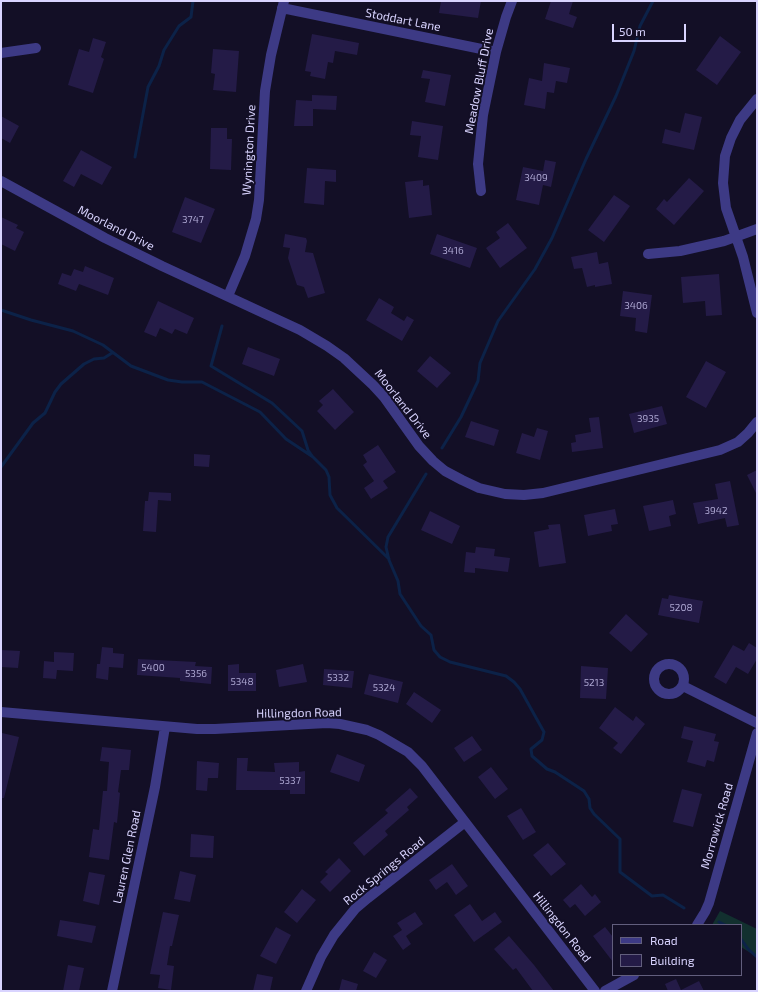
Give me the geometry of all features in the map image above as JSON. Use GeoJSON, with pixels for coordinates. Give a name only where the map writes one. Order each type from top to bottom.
{"type":"FeatureCollection","features":[{"type":"Feature","properties":{"kind":"street","name":"Meadow Bluff Drive"},"geometry":{"type":"LineString","coordinates":[[481,191],[478,164],[481,130],[496,52],[512,1]]}},
{"type":"Feature","properties":{"kind":"street","name":"Stoddart Lane"},"geometry":{"type":"LineString","coordinates":[[283,5],[496,52]]}},
{"type":"Feature","properties":{"kind":"street","name":"Wynington Drive"},"geometry":{"type":"LineString","coordinates":[[228,296],[245,256],[256,219],[259,200],[265,91],[271,55],[283,5]]}},
{"type":"Feature","properties":{"kind":"street"},"geometry":{"type":"LineString","coordinates":[[1,53],[36,48]]}},
{"type":"Feature","properties":{"kind":"street"},"geometry":{"type":"LineString","coordinates":[[757,99],[745,112],[735,128],[725,156],[723,174],[724,200],[748,276],[757,313]]}},
{"type":"Feature","properties":{"kind":"street","name":"Moorland Drive"},"geometry":{"type":"LineString","coordinates":[[1,181],[105,238],[300,330],[333,350],[360,372],[384,397],[419,446],[434,461],[445,471],[479,488],[496,492],[524,495],[543,493],[720,450],[738,442],[757,422]]}},
{"type":"Feature","properties":{"kind":"street"},"geometry":{"type":"LineString","coordinates":[[648,254],[680,251],[736,237],[757,229]]}},
{"type":"Feature","properties":{"kind":"street"},"geometry":{"type":"LineString","coordinates":[[682,686],[757,723]]}},
{"type":"Feature","properties":{"kind":"street","name":"Hillingdon Road"},"geometry":{"type":"LineString","coordinates":[[1,712],[166,727],[215,729],[327,723],[340,724],[367,730],[379,735],[408,752],[422,766],[595,991]]}},
{"type":"Feature","properties":{"kind":"street","name":"Lauren Glen Road"},"geometry":{"type":"LineString","coordinates":[[112,991],[152,802],[166,727]]}},
{"type":"Feature","properties":{"kind":"street","name":"Morrowick Road"},"geometry":{"type":"LineString","coordinates":[[698,924],[709,903],[757,733]]}},
{"type":"Feature","properties":{"kind":"street","name":"Rock Springs Road"},"geometry":{"type":"LineString","coordinates":[[306,991],[321,957],[334,935],[355,909],[465,822]]}},
{"type":"Feature","properties":{"kind":"street"},"geometry":{"type":"LineString","coordinates":[[605,991],[632,976]]}},
{"type":"Feature","properties":{"kind":"green space"},"geometry":{"type":"Polygon","coordinates":[[[720,911],[757,929],[757,957],[742,948],[742,924],[713,924],[720,911]]]}},
{"type":"Feature","properties":{"kind":"building"},"geometry":{"type":"Polygon","coordinates":[[[441,1],[481,1],[478,18],[439,13],[441,1]]]}},
{"type":"Feature","properties":{"kind":"building"},"geometry":{"type":"Polygon","coordinates":[[[551,1],[573,1],[569,14],[577,17],[573,28],[545,19],[551,1]]]}},
{"type":"Feature","properties":{"kind":"building"},"geometry":{"type":"Polygon","coordinates":[[[312,34],[359,43],[357,55],[335,51],[333,63],[328,62],[325,79],[310,76],[311,72],[305,71],[312,34]]]}},
{"type":"Feature","properties":{"kind":"building"},"geometry":{"type":"Polygon","coordinates":[[[720,36],[741,52],[717,85],[696,70],[720,36]]]}},
{"type":"Feature","properties":{"kind":"building"},"geometry":{"type":"Polygon","coordinates":[[[93,38],[106,42],[101,57],[104,59],[93,93],[68,85],[79,49],[89,52],[93,38]]]}},
{"type":"Feature","properties":{"kind":"building"},"geometry":{"type":"Polygon","coordinates":[[[213,49],[239,51],[236,92],[213,90],[215,74],[211,73],[213,49]]]}},
{"type":"Feature","properties":{"kind":"building"},"geometry":{"type":"Polygon","coordinates":[[[544,63],[570,68],[567,83],[556,81],[554,93],[547,92],[545,109],[524,105],[529,78],[542,81],[544,63]]]}},
{"type":"Feature","properties":{"kind":"building"},"geometry":{"type":"Polygon","coordinates":[[[423,70],[451,75],[445,106],[425,102],[430,79],[421,78],[423,70]]]}},
{"type":"Feature","properties":{"kind":"building"},"geometry":{"type":"Polygon","coordinates":[[[312,95],[337,96],[336,110],[313,109],[313,126],[294,126],[296,100],[312,101],[312,95]]]}},
{"type":"Feature","properties":{"kind":"building"},"geometry":{"type":"Polygon","coordinates":[[[685,113],[702,117],[694,150],[662,143],[665,129],[680,133],[685,113]]]}},
{"type":"Feature","properties":{"kind":"building"},"geometry":{"type":"Polygon","coordinates":[[[1,116],[19,126],[10,143],[1,138],[1,116]]]}},
{"type":"Feature","properties":{"kind":"building"},"geometry":{"type":"Polygon","coordinates":[[[412,121],[443,126],[438,160],[418,157],[421,136],[410,135],[412,121]]]}},
{"type":"Feature","properties":{"kind":"building"},"geometry":{"type":"Polygon","coordinates":[[[211,128],[227,128],[227,139],[232,139],[231,170],[210,169],[211,128]]]}},
{"type":"Feature","properties":{"kind":"building"},"geometry":{"type":"Polygon","coordinates":[[[81,150],[112,167],[102,185],[81,174],[74,187],[63,181],[81,150]]]}},
{"type":"Feature","properties":{"kind":"building"},"geometry":{"type":"Polygon","coordinates":[[[545,160],[556,162],[551,187],[543,185],[539,205],[516,200],[523,167],[543,171],[545,160]]]}},
{"type":"Feature","properties":{"kind":"building"},"geometry":{"type":"Polygon","coordinates":[[[307,168],[336,170],[336,182],[325,181],[324,205],[304,203],[307,168]]]}},
{"type":"Feature","properties":{"kind":"building"},"geometry":{"type":"Polygon","coordinates":[[[689,178],[704,191],[674,225],[656,209],[664,199],[667,202],[689,178]]]}},
{"type":"Feature","properties":{"kind":"building"},"geometry":{"type":"Polygon","coordinates":[[[423,180],[423,186],[429,185],[432,215],[409,218],[405,182],[423,180]]]}},
{"type":"Feature","properties":{"kind":"building"},"geometry":{"type":"Polygon","coordinates":[[[614,195],[630,206],[604,242],[588,230],[614,195]]]}},
{"type":"Feature","properties":{"kind":"building"},"geometry":{"type":"Polygon","coordinates":[[[185,197],[215,209],[201,243],[172,232],[185,197]]]}},
{"type":"Feature","properties":{"kind":"building"},"geometry":{"type":"Polygon","coordinates":[[[1,217],[18,225],[16,228],[24,232],[15,251],[1,244],[1,217]]]}},
{"type":"Feature","properties":{"kind":"building"},"geometry":{"type":"Polygon","coordinates":[[[508,223],[527,248],[500,268],[486,248],[500,238],[496,232],[508,223]]]}},
{"type":"Feature","properties":{"kind":"building"},"geometry":{"type":"Polygon","coordinates":[[[285,234],[306,238],[307,241],[305,252],[313,253],[325,293],[308,298],[304,287],[297,285],[288,258],[290,248],[283,247],[285,234]]]}},
{"type":"Feature","properties":{"kind":"building"},"geometry":{"type":"Polygon","coordinates":[[[437,234],[477,248],[470,268],[430,254],[437,234]]]}},
{"type":"Feature","properties":{"kind":"building"},"geometry":{"type":"Polygon","coordinates":[[[597,252],[599,264],[608,262],[612,284],[587,287],[582,268],[574,269],[571,257],[597,252]]]}},
{"type":"Feature","properties":{"kind":"building"},"geometry":{"type":"Polygon","coordinates":[[[85,266],[114,278],[108,295],[79,284],[76,291],[58,284],[62,273],[71,276],[74,269],[83,272],[85,266]]]}},
{"type":"Feature","properties":{"kind":"building"},"geometry":{"type":"Polygon","coordinates":[[[719,274],[722,315],[706,316],[705,301],[683,303],[681,277],[719,274]]]}},
{"type":"Feature","properties":{"kind":"building"},"geometry":{"type":"Polygon","coordinates":[[[623,291],[652,295],[647,333],[635,331],[636,318],[620,316],[623,291]]]}},
{"type":"Feature","properties":{"kind":"building"},"geometry":{"type":"Polygon","coordinates":[[[379,298],[394,307],[391,313],[404,321],[407,316],[414,320],[402,341],[366,320],[379,298]]]}},
{"type":"Feature","properties":{"kind":"building"},"geometry":{"type":"Polygon","coordinates":[[[158,301],[194,318],[187,334],[175,329],[172,334],[160,328],[156,337],[144,332],[158,301]]]}},
{"type":"Feature","properties":{"kind":"building"},"geometry":{"type":"Polygon","coordinates":[[[248,347],[280,359],[274,376],[242,364],[248,347]]]}},
{"type":"Feature","properties":{"kind":"building"},"geometry":{"type":"Polygon","coordinates":[[[430,356],[451,373],[437,388],[417,371],[430,356]]]}},
{"type":"Feature","properties":{"kind":"building"},"geometry":{"type":"Polygon","coordinates":[[[706,361],[726,372],[706,408],[686,397],[706,361]]]}},
{"type":"Feature","properties":{"kind":"building"},"geometry":{"type":"Polygon","coordinates":[[[333,389],[354,412],[335,430],[317,411],[323,405],[319,401],[333,389]]]}},
{"type":"Feature","properties":{"kind":"building"},"geometry":{"type":"Polygon","coordinates":[[[662,406],[667,424],[634,433],[629,414],[662,406]]]}},
{"type":"Feature","properties":{"kind":"building"},"geometry":{"type":"Polygon","coordinates":[[[599,417],[603,448],[572,452],[571,443],[576,442],[575,435],[591,432],[589,418],[599,417]]]}},
{"type":"Feature","properties":{"kind":"building"},"geometry":{"type":"Polygon","coordinates":[[[471,421],[499,430],[494,446],[465,437],[471,421]]]}},
{"type":"Feature","properties":{"kind":"building"},"geometry":{"type":"Polygon","coordinates":[[[537,428],[548,431],[540,460],[516,453],[522,433],[534,437],[537,428]]]}},
{"type":"Feature","properties":{"kind":"building"},"geometry":{"type":"Polygon","coordinates":[[[378,445],[396,472],[383,481],[388,488],[371,499],[364,488],[374,481],[363,465],[367,462],[363,455],[378,445]]]}},
{"type":"Feature","properties":{"kind":"building"},"geometry":{"type":"Polygon","coordinates":[[[194,454],[210,455],[209,467],[194,466],[194,454]]]}},
{"type":"Feature","properties":{"kind":"building"},"geometry":{"type":"Polygon","coordinates":[[[757,470],[757,495],[747,475],[757,470]]]}},
{"type":"Feature","properties":{"kind":"building"},"geometry":{"type":"Polygon","coordinates":[[[730,481],[739,525],[727,527],[725,518],[698,524],[693,503],[718,499],[715,484],[730,481]]]}},
{"type":"Feature","properties":{"kind":"building"},"geometry":{"type":"Polygon","coordinates":[[[149,492],[171,493],[171,501],[158,500],[156,532],[143,531],[145,501],[148,501],[149,492]]]}},
{"type":"Feature","properties":{"kind":"building"},"geometry":{"type":"Polygon","coordinates":[[[673,500],[676,514],[669,516],[671,526],[649,531],[643,506],[673,500]]]}},
{"type":"Feature","properties":{"kind":"building"},"geometry":{"type":"Polygon","coordinates":[[[615,509],[618,524],[611,525],[612,531],[588,536],[584,515],[615,509]]]}},
{"type":"Feature","properties":{"kind":"building"},"geometry":{"type":"Polygon","coordinates":[[[430,511],[460,526],[452,544],[421,530],[430,511]]]}},
{"type":"Feature","properties":{"kind":"building"},"geometry":{"type":"Polygon","coordinates":[[[560,524],[566,563],[539,567],[534,532],[549,529],[548,525],[560,524]]]}},
{"type":"Feature","properties":{"kind":"building"},"geometry":{"type":"Polygon","coordinates":[[[476,547],[495,549],[494,556],[510,558],[508,572],[475,568],[475,573],[464,572],[466,552],[475,553],[476,547]]]}},
{"type":"Feature","properties":{"kind":"building"},"geometry":{"type":"Polygon","coordinates":[[[669,595],[703,601],[699,623],[658,615],[662,598],[668,599],[669,595]]]}},
{"type":"Feature","properties":{"kind":"building"},"geometry":{"type":"Polygon","coordinates":[[[626,614],[648,634],[631,652],[609,633],[626,614]]]}},
{"type":"Feature","properties":{"kind":"building"},"geometry":{"type":"Polygon","coordinates":[[[749,643],[757,648],[757,659],[748,674],[736,667],[726,684],[714,677],[733,645],[744,651],[749,643]]]}},
{"type":"Feature","properties":{"kind":"building"},"geometry":{"type":"Polygon","coordinates":[[[102,647],[113,648],[113,653],[124,654],[123,668],[109,667],[108,680],[96,678],[97,664],[100,664],[102,647]]]}},
{"type":"Feature","properties":{"kind":"building"},"geometry":{"type":"Polygon","coordinates":[[[1,650],[20,651],[18,668],[1,667],[1,650]]]}},
{"type":"Feature","properties":{"kind":"building"},"geometry":{"type":"Polygon","coordinates":[[[54,652],[74,653],[73,671],[57,670],[56,679],[43,678],[44,661],[54,662],[54,652]]]}},
{"type":"Feature","properties":{"kind":"building"},"geometry":{"type":"Polygon","coordinates":[[[138,659],[196,662],[195,666],[212,667],[211,684],[180,681],[180,678],[137,675],[138,659]]]}},
{"type":"Feature","properties":{"kind":"building"},"geometry":{"type":"Polygon","coordinates":[[[239,664],[239,673],[256,673],[256,691],[228,691],[228,665],[239,664]]]}},
{"type":"Feature","properties":{"kind":"building"},"geometry":{"type":"Polygon","coordinates":[[[303,664],[307,682],[279,687],[276,670],[303,664]]]}},
{"type":"Feature","properties":{"kind":"building"},"geometry":{"type":"Polygon","coordinates":[[[581,666],[608,668],[606,699],[580,698],[581,666]]]}},
{"type":"Feature","properties":{"kind":"building"},"geometry":{"type":"Polygon","coordinates":[[[324,669],[354,671],[352,688],[323,685],[324,669]]]}},
{"type":"Feature","properties":{"kind":"building"},"geometry":{"type":"Polygon","coordinates":[[[369,674],[403,682],[398,703],[364,694],[369,674]]]}},
{"type":"Feature","properties":{"kind":"building"},"geometry":{"type":"Polygon","coordinates":[[[414,692],[441,710],[432,723],[406,704],[414,692]]]}},
{"type":"Feature","properties":{"kind":"building"},"geometry":{"type":"Polygon","coordinates":[[[615,707],[633,721],[636,716],[645,724],[621,754],[613,748],[618,743],[599,728],[615,707]]]}},
{"type":"Feature","properties":{"kind":"building"},"geometry":{"type":"Polygon","coordinates":[[[684,726],[716,734],[714,741],[719,742],[714,762],[707,760],[705,767],[687,762],[693,741],[681,738],[684,726]]]}},
{"type":"Feature","properties":{"kind":"building"},"geometry":{"type":"Polygon","coordinates":[[[2,733],[19,737],[4,798],[1,798],[2,733]]]}},
{"type":"Feature","properties":{"kind":"building"},"geometry":{"type":"Polygon","coordinates":[[[472,736],[482,750],[464,762],[454,748],[472,736]]]}},
{"type":"Feature","properties":{"kind":"building"},"geometry":{"type":"Polygon","coordinates":[[[102,747],[131,750],[129,770],[121,770],[118,792],[120,793],[117,823],[114,822],[109,860],[89,857],[93,829],[99,830],[103,791],[107,791],[109,762],[100,761],[102,747]]]}},
{"type":"Feature","properties":{"kind":"building"},"geometry":{"type":"Polygon","coordinates":[[[337,754],[365,765],[359,782],[330,772],[337,754]]]}},
{"type":"Feature","properties":{"kind":"building"},"geometry":{"type":"Polygon","coordinates":[[[237,758],[248,758],[247,771],[275,772],[274,763],[299,762],[299,772],[305,771],[305,794],[290,794],[290,790],[236,790],[237,758]]]}},
{"type":"Feature","properties":{"kind":"building"},"geometry":{"type":"Polygon","coordinates":[[[197,761],[219,763],[218,778],[208,778],[207,791],[196,790],[197,761]]]}},
{"type":"Feature","properties":{"kind":"building"},"geometry":{"type":"Polygon","coordinates":[[[491,767],[508,789],[495,799],[478,777],[491,767]]]}},
{"type":"Feature","properties":{"kind":"building"},"geometry":{"type":"Polygon","coordinates":[[[410,788],[418,797],[407,807],[409,810],[385,831],[388,835],[364,856],[353,843],[388,813],[385,810],[410,788]]]}},
{"type":"Feature","properties":{"kind":"building"},"geometry":{"type":"Polygon","coordinates":[[[682,789],[702,794],[693,827],[673,822],[682,789]]]}},
{"type":"Feature","properties":{"kind":"building"},"geometry":{"type":"Polygon","coordinates":[[[521,808],[536,832],[523,840],[507,816],[521,808]]]}},
{"type":"Feature","properties":{"kind":"building"},"geometry":{"type":"Polygon","coordinates":[[[191,834],[214,836],[213,858],[190,857],[191,834]]]}},
{"type":"Feature","properties":{"kind":"building"},"geometry":{"type":"Polygon","coordinates":[[[548,843],[566,864],[551,876],[533,855],[548,843]]]}},
{"type":"Feature","properties":{"kind":"building"},"geometry":{"type":"Polygon","coordinates":[[[339,858],[351,871],[330,892],[320,882],[328,874],[325,872],[339,858]]]}},
{"type":"Feature","properties":{"kind":"building"},"geometry":{"type":"Polygon","coordinates":[[[452,864],[468,886],[456,895],[447,882],[436,890],[429,880],[452,864]]]}},
{"type":"Feature","properties":{"kind":"building"},"geometry":{"type":"Polygon","coordinates":[[[180,871],[196,875],[190,902],[174,899],[180,871]]]}},
{"type":"Feature","properties":{"kind":"building"},"geometry":{"type":"Polygon","coordinates":[[[89,872],[105,875],[99,905],[83,901],[89,872]]]}},
{"type":"Feature","properties":{"kind":"building"},"geometry":{"type":"Polygon","coordinates":[[[581,884],[592,897],[595,894],[601,902],[585,916],[575,904],[570,908],[563,900],[581,884]]]}},
{"type":"Feature","properties":{"kind":"building"},"geometry":{"type":"Polygon","coordinates":[[[302,889],[316,900],[297,923],[284,912],[302,889]]]}},
{"type":"Feature","properties":{"kind":"building"},"geometry":{"type":"Polygon","coordinates":[[[470,904],[482,921],[495,912],[502,922],[474,942],[454,915],[470,904]]]}},
{"type":"Feature","properties":{"kind":"building"},"geometry":{"type":"Polygon","coordinates":[[[163,912],[179,915],[172,946],[170,946],[167,965],[174,966],[171,990],[158,988],[160,975],[150,974],[163,912]]]}},
{"type":"Feature","properties":{"kind":"building"},"geometry":{"type":"Polygon","coordinates":[[[415,912],[423,924],[406,936],[411,944],[403,950],[393,936],[402,930],[397,923],[415,912]]]}},
{"type":"Feature","properties":{"kind":"building"},"geometry":{"type":"Polygon","coordinates":[[[60,920],[96,926],[92,943],[57,936],[60,920]]]}},
{"type":"Feature","properties":{"kind":"building"},"geometry":{"type":"Polygon","coordinates":[[[276,927],[291,935],[276,964],[260,956],[276,927]]]}},
{"type":"Feature","properties":{"kind":"building"},"geometry":{"type":"Polygon","coordinates":[[[605,927],[612,936],[612,961],[593,936],[605,927]]]}},
{"type":"Feature","properties":{"kind":"building"},"geometry":{"type":"Polygon","coordinates":[[[509,936],[554,991],[533,991],[516,968],[513,970],[494,949],[509,936]]]}},
{"type":"Feature","properties":{"kind":"building"},"geometry":{"type":"Polygon","coordinates":[[[374,952],[387,960],[376,978],[363,971],[374,952]]]}},
{"type":"Feature","properties":{"kind":"building"},"geometry":{"type":"Polygon","coordinates":[[[68,965],[84,968],[79,991],[63,991],[68,965]]]}},
{"type":"Feature","properties":{"kind":"building"},"geometry":{"type":"Polygon","coordinates":[[[257,974],[273,977],[270,991],[253,991],[257,974]]]}},
{"type":"Feature","properties":{"kind":"building"},"geometry":{"type":"Polygon","coordinates":[[[342,979],[358,984],[356,991],[339,991],[342,979]]]}},
{"type":"Feature","properties":{"kind":"building"},"geometry":{"type":"Polygon","coordinates":[[[676,979],[681,990],[699,981],[704,991],[668,991],[665,984],[676,979]]]}},
{"type":"Feature","properties":{"kind":"waterway"},"geometry":{"type":"LineString","coordinates":[[135,157],[148,87],[159,66],[164,50],[179,26],[191,17],[193,1]]}},
{"type":"Feature","properties":{"kind":"waterway"},"geometry":{"type":"LineString","coordinates":[[442,448],[461,417],[478,381],[480,363],[498,321],[535,269],[552,238],[586,159],[616,96],[634,51],[640,26],[653,1]]}},
{"type":"Feature","properties":{"kind":"waterway"},"geometry":{"type":"LineString","coordinates":[[1,310],[73,331],[103,345],[131,366],[168,380],[202,382],[260,412],[286,439],[313,457],[326,470],[329,477],[330,495],[337,508],[389,559]]}},
{"type":"Feature","properties":{"kind":"waterway"},"geometry":{"type":"LineString","coordinates":[[222,326],[211,366],[272,403],[302,431],[308,450],[312,456]]}},
{"type":"Feature","properties":{"kind":"waterway"},"geometry":{"type":"LineString","coordinates":[[1,467],[33,423],[45,413],[55,392],[61,384],[84,364],[94,359],[104,358],[112,353]]}},
{"type":"Feature","properties":{"kind":"waterway"},"geometry":{"type":"LineString","coordinates":[[426,474],[388,537],[386,547],[389,560],[398,581],[400,594],[421,626],[431,635],[434,650],[440,657],[450,662],[506,676],[514,682],[520,689],[544,732],[542,740],[531,749],[532,756],[547,769],[555,772],[584,791],[589,799],[590,808],[594,814],[620,839],[620,872],[652,896],[663,895],[684,908]]}},
{"type":"Feature","properties":{"kind":"waterway"},"geometry":{"type":"LineString","coordinates":[[719,922],[723,924]]}},
{"type":"Feature","properties":{"kind":"waterway"},"geometry":{"type":"LineString","coordinates":[[742,940],[748,949],[757,957]]}}]}
